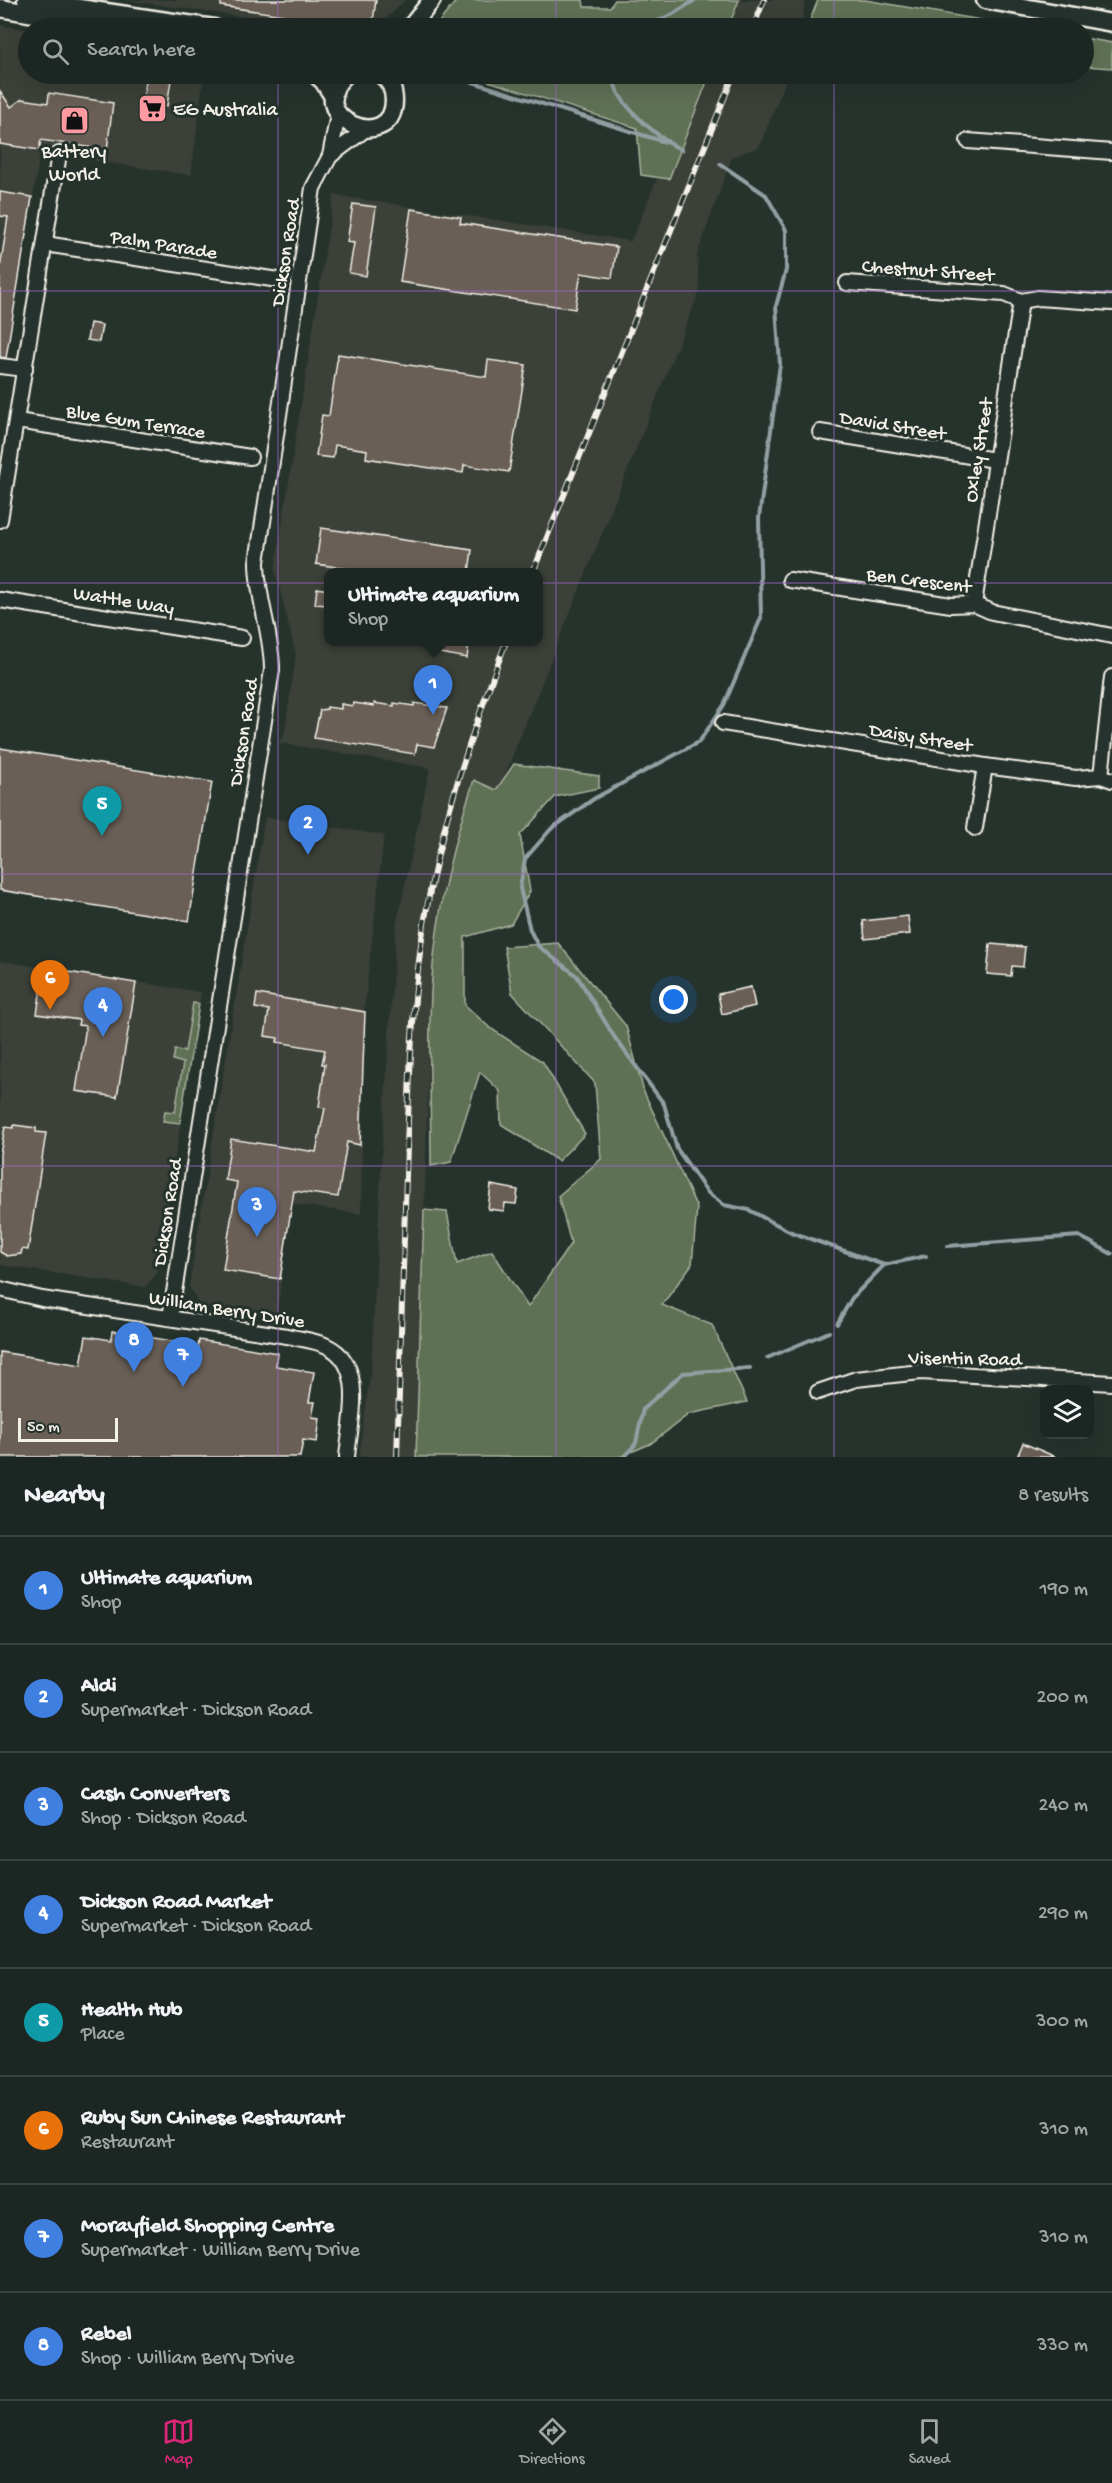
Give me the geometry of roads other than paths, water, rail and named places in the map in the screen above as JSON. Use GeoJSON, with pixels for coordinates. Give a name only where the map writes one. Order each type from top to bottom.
{"type":"FeatureCollection","features":[{"type":"Feature","properties":{"kind":"street"},"geometry":{"type":"LineString","coordinates":[[26,0],[147,18]]}},
{"type":"Feature","properties":{"kind":"street"},"geometry":{"type":"LineString","coordinates":[[418,18],[432,0]]}},
{"type":"Feature","properties":{"kind":"street"},"geometry":{"type":"LineString","coordinates":[[985,0],[1084,18]]}},
{"type":"Feature","properties":{"kind":"street"},"geometry":{"type":"LineString","coordinates":[[0,8],[57,18]]}},
{"type":"Feature","properties":{"kind":"street"},"geometry":{"type":"LineString","coordinates":[[1094,20],[1112,23]]}},
{"type":"Feature","properties":{"kind":"street"},"geometry":{"type":"LineString","coordinates":[[325,84],[334,98],[338,114],[346,123],[356,128],[366,129],[378,126],[388,117],[394,104],[394,84]]}},
{"type":"Feature","properties":{"kind":"street"},"geometry":{"type":"LineString","coordinates":[[334,98],[338,84]]}},
{"type":"Feature","properties":{"kind":"street"},"geometry":{"type":"LineString","coordinates":[[390,84],[394,91]]}},
{"type":"Feature","properties":{"kind":"street","name":"Dickson Road"},"geometry":{"type":"LineString","coordinates":[[170,1318],[272,670],[272,654],[256,577],[256,562],[313,188],[330,156],[338,114]]}},
{"type":"Feature","properties":{"kind":"street","name":"Dickson Road"},"geometry":{"type":"LineString","coordinates":[[330,156],[366,129]]}},
{"type":"Feature","properties":{"kind":"street"},"geometry":{"type":"LineString","coordinates":[[968,141],[1112,152]]}},
{"type":"Feature","properties":{"kind":"street"},"geometry":{"type":"LineString","coordinates":[[0,520],[59,154]]}},
{"type":"Feature","properties":{"kind":"street","name":"Palm Parade"},"geometry":{"type":"LineString","coordinates":[[45,244],[278,279]]}},
{"type":"Feature","properties":{"kind":"street","name":"Chestnut Street"},"geometry":{"type":"LineString","coordinates":[[847,283],[1004,294],[1020,301],[1038,298],[1112,303]]}},
{"type":"Feature","properties":{"kind":"street","name":"Oxley Street"},"geometry":{"type":"LineString","coordinates":[[974,604],[1020,301]]}},
{"type":"Feature","properties":{"kind":"street"},"geometry":{"type":"LineString","coordinates":[[0,366],[25,369]]}},
{"type":"Feature","properties":{"kind":"street","name":"Blue Gum Terrace"},"geometry":{"type":"LineString","coordinates":[[17,421],[250,457]]}},
{"type":"Feature","properties":{"kind":"street","name":"David Street"},"geometry":{"type":"LineString","coordinates":[[820,432],[995,460]]}},
{"type":"Feature","properties":{"kind":"street","name":"Ben Crescent"},"geometry":{"type":"LineString","coordinates":[[790,580],[951,605],[974,604],[992,612],[1112,636]]}},
{"type":"Feature","properties":{"kind":"street","name":"Wattle Way"},"geometry":{"type":"LineString","coordinates":[[0,600],[242,638]]}},
{"type":"Feature","properties":{"kind":"street"},"geometry":{"type":"LineString","coordinates":[[1106,778],[1112,678]]}},
{"type":"Feature","properties":{"kind":"street","name":"Daisy Street"},"geometry":{"type":"LineString","coordinates":[[723,723],[985,766],[1076,778],[1106,778]]}},
{"type":"Feature","properties":{"kind":"street"},"geometry":{"type":"LineString","coordinates":[[975,828],[985,766]]}},
{"type":"Feature","properties":{"kind":"street","name":"William Berry Drive"},"geometry":{"type":"LineString","coordinates":[[0,1289],[42,1299],[314,1342],[337,1352],[347,1363],[351,1377],[347,1457]]}},
{"type":"Feature","properties":{"kind":"street","name":"Visentin Road"},"geometry":{"type":"LineString","coordinates":[[818,1392],[856,1379],[921,1372],[1112,1383]]}},
{"type":"Feature","properties":{"kind":"waterway"},"geometry":{"type":"LineString","coordinates":[[664,18],[695,0]]}},
{"type":"Feature","properties":{"kind":"waterway"},"geometry":{"type":"LineString","coordinates":[[479,84],[665,142]]}},
{"type":"Feature","properties":{"kind":"waterway"},"geometry":{"type":"LineString","coordinates":[[615,84],[621,97],[635,115],[654,132],[682,150]]}},
{"type":"Feature","properties":{"kind":"waterway"},"geometry":{"type":"LineString","coordinates":[[720,164],[766,195],[786,230],[786,270],[776,306],[780,364],[759,518],[761,618],[724,705],[699,742],[595,798],[551,829],[525,859],[520,888],[530,930],[538,946],[577,976],[615,1038],[664,1104],[677,1149],[707,1192],[724,1205],[749,1210],[791,1232],[884,1265],[926,1256]]}},
{"type":"Feature","properties":{"kind":"waterway"},"geometry":{"type":"LineString","coordinates":[[948,1246],[1079,1236],[1112,1254]]}},
{"type":"Feature","properties":{"kind":"waterway"},"geometry":{"type":"LineString","coordinates":[[837,1324],[852,1298],[884,1265]]}},
{"type":"Feature","properties":{"kind":"waterway"},"geometry":{"type":"LineString","coordinates":[[767,1358],[829,1332]]}},
{"type":"Feature","properties":{"kind":"waterway"},"geometry":{"type":"LineString","coordinates":[[625,1457],[636,1443],[643,1409],[683,1373],[750,1368]]}},
{"type":"Feature","properties":{"kind":"railway"},"geometry":{"type":"LineString","coordinates":[[757,18],[764,0]]}},
{"type":"Feature","properties":{"kind":"railway"},"geometry":{"type":"LineString","coordinates":[[535,568],[730,84]]}},
{"type":"Feature","properties":{"kind":"railway"},"geometry":{"type":"LineString","coordinates":[[397,1457],[413,1018],[424,924],[439,852],[458,781],[505,646]]}},
{"type":"Feature","properties":{"kind":"place","name":"EG Australia"},"geometry":{"type":"Point","coordinates":[152,108]}},
{"type":"Feature","properties":{"kind":"place","name":"Battery World"},"geometry":{"type":"Point","coordinates":[74,120]}},
{"type":"Feature","properties":{"kind":"place","name":"Ultimate aquarium"},"geometry":{"type":"Point","coordinates":[433,715]}},
{"type":"Feature","properties":{"kind":"place","name":"Health Hub"},"geometry":{"type":"Point","coordinates":[102,836]}},
{"type":"Feature","properties":{"kind":"place","name":"Aldi"},"geometry":{"type":"Point","coordinates":[308,855]}},
{"type":"Feature","properties":{"kind":"place","name":"Ruby Sun Chinese Restaurant"},"geometry":{"type":"Point","coordinates":[50,1010]}},
{"type":"Feature","properties":{"kind":"place","name":"Dickson Road Market"},"geometry":{"type":"Point","coordinates":[103,1037]}},
{"type":"Feature","properties":{"kind":"place","name":"Cash Converters"},"geometry":{"type":"Point","coordinates":[257,1237]}},
{"type":"Feature","properties":{"kind":"place","name":"Rebel"},"geometry":{"type":"Point","coordinates":[134,1372]}},
{"type":"Feature","properties":{"kind":"place","name":"Morayfield Shopping Centre"},"geometry":{"type":"Point","coordinates":[183,1387]}}]}
